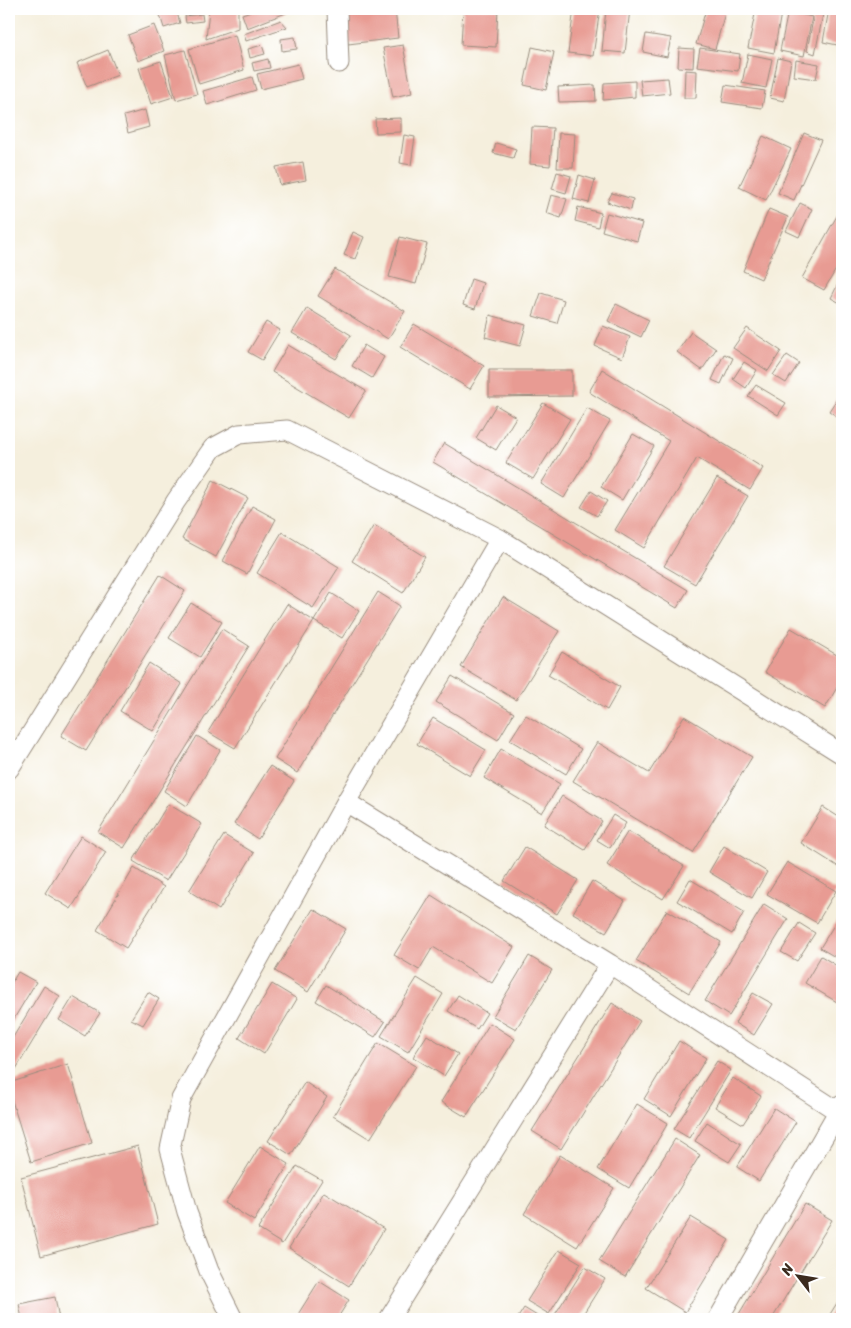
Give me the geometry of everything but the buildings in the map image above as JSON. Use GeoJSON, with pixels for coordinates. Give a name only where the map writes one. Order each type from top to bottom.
{"type":"FeatureCollection","features":[{"type":"Feature","properties":{"kind":"street"},"geometry":{"type":"LineString","coordinates":[[337,9],[339,63]]}},
{"type":"Feature","properties":{"kind":"street"},"geometry":{"type":"LineString","coordinates":[[9,769],[176,501],[212,448],[239,434],[287,430],[500,540],[842,754]]}},
{"type":"Feature","properties":{"kind":"street"},"geometry":{"type":"LineString","coordinates":[[233,1319],[209,1271],[187,1212],[170,1149],[179,1107],[185,1090],[346,802],[500,540]]}},
{"type":"Feature","properties":{"kind":"street"},"geometry":{"type":"LineString","coordinates":[[346,802],[610,964],[840,1109],[718,1319]]}},
{"type":"Feature","properties":{"kind":"street"},"geometry":{"type":"LineString","coordinates":[[389,1319],[610,964]]}}]}
